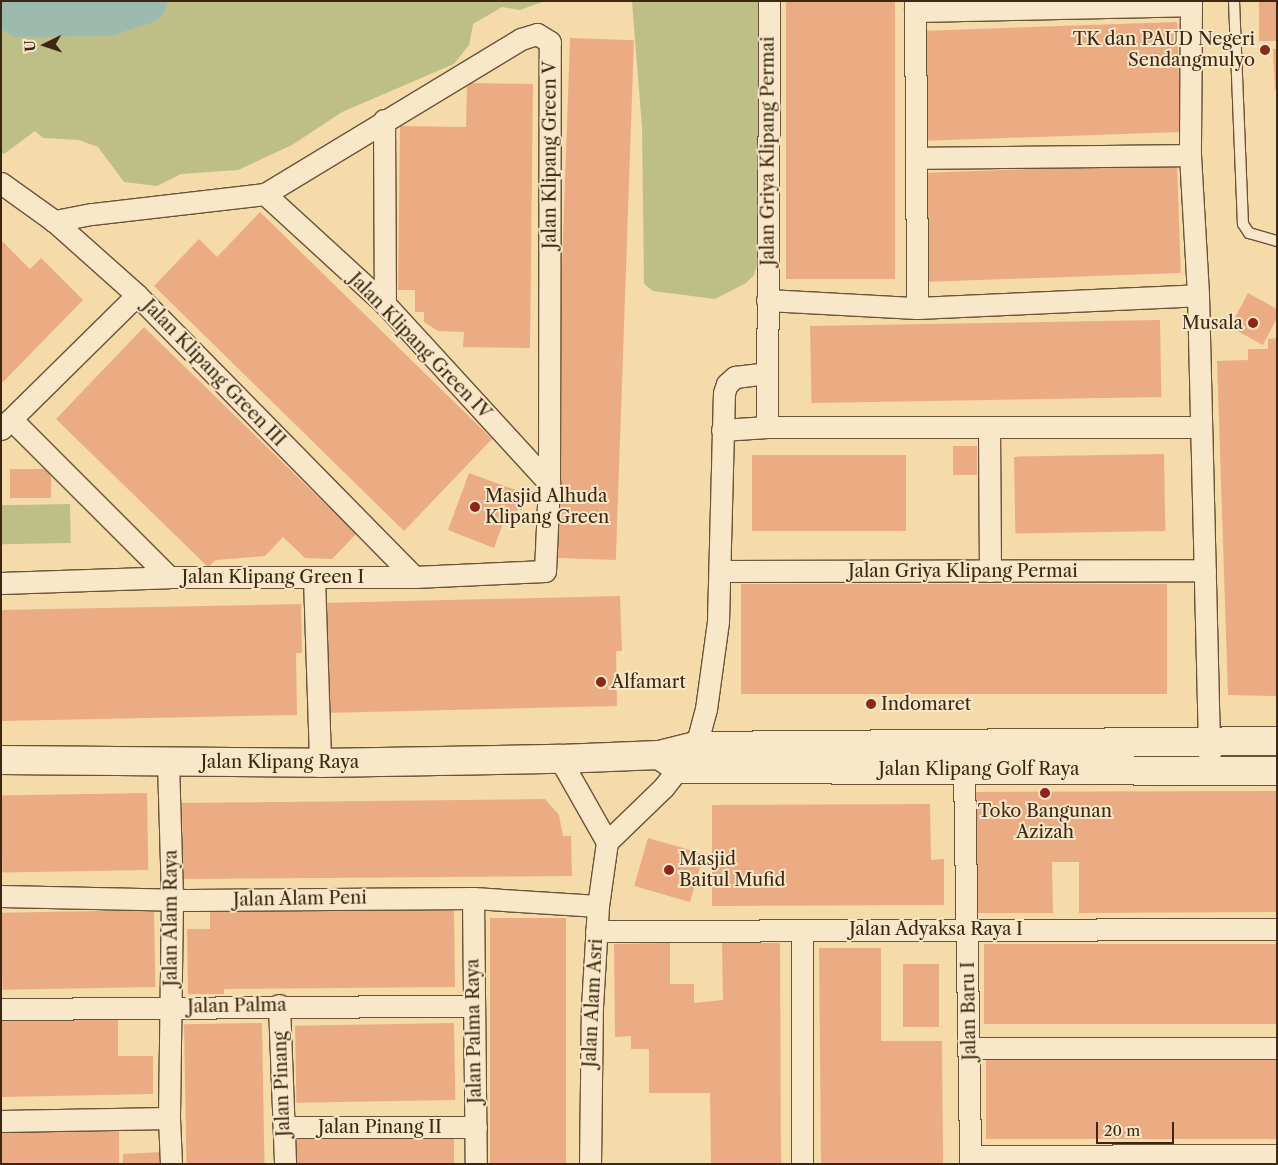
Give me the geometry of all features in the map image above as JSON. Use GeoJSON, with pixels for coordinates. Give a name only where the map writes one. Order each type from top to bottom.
{"type":"FeatureCollection","features":[{"type":"Feature","properties":{"kind":"main road","name":"Jalan Klipang Golf Raya"},"geometry":{"type":"LineString","coordinates":[[670,762],[964,768],[1056,756],[1209,742],[1277,742]]}},
{"type":"Feature","properties":{"kind":"main road","name":"Jalan Klipang Golf Raya"},"geometry":{"type":"LineString","coordinates":[[696,746],[1056,756],[1210,771],[1277,771]]}},
{"type":"Feature","properties":{"kind":"main road","name":"Jalan Klipang Raya"},"geometry":{"type":"LineString","coordinates":[[1,760],[320,763],[560,759],[670,762],[696,746]]}},
{"type":"Feature","properties":{"kind":"street","name":"Jalan Griya Klipang Permai"},"geometry":{"type":"LineString","coordinates":[[767,427],[769,1]]}},
{"type":"Feature","properties":{"kind":"street"},"geometry":{"type":"LineString","coordinates":[[917,308],[915,6],[1191,3],[1190,155],[1198,295],[1210,771]]}},
{"type":"Feature","properties":{"kind":"street","name":"Jalan Klipang Green V"},"geometry":{"type":"LineString","coordinates":[[54,221],[92,214],[265,194],[384,120],[521,39],[537,34],[550,42],[549,483],[545,571]]}},
{"type":"Feature","properties":{"kind":"street"},"geometry":{"type":"LineString","coordinates":[[384,120],[385,304]]}},
{"type":"Feature","properties":{"kind":"street"},"geometry":{"type":"LineString","coordinates":[[916,158],[1190,155]]}},
{"type":"Feature","properties":{"kind":"street","name":"Jalan Klipang Green III"},"geometry":{"type":"LineString","coordinates":[[1,183],[54,221],[137,295],[414,577]]}},
{"type":"Feature","properties":{"kind":"street","name":"Jalan Klipang Green IV"},"geometry":{"type":"LineString","coordinates":[[265,194],[385,304],[549,483]]}},
{"type":"Feature","properties":{"kind":"street"},"geometry":{"type":"LineString","coordinates":[[137,295],[6,424],[169,577]]}},
{"type":"Feature","properties":{"kind":"street"},"geometry":{"type":"LineString","coordinates":[[767,300],[917,308],[1198,295]]}},
{"type":"Feature","properties":{"kind":"street"},"geometry":{"type":"LineString","coordinates":[[696,746],[708,694],[721,571],[722,430],[727,384],[735,377],[767,373]]}},
{"type":"Feature","properties":{"kind":"street"},"geometry":{"type":"LineString","coordinates":[[722,430],[767,427],[1201,427]]}},
{"type":"Feature","properties":{"kind":"street"},"geometry":{"type":"LineString","coordinates":[[988,427],[990,571]]}},
{"type":"Feature","properties":{"kind":"street","name":"Jalan Griya Klipang Permai"},"geometry":{"type":"LineString","coordinates":[[721,571],[1205,570]]}},
{"type":"Feature","properties":{"kind":"street","name":"Jalan Klipang Green I"},"geometry":{"type":"LineString","coordinates":[[1,583],[169,577],[414,577],[545,571]]}},
{"type":"Feature","properties":{"kind":"street"},"geometry":{"type":"LineString","coordinates":[[314,578],[320,763]]}},
{"type":"Feature","properties":{"kind":"street"},"geometry":{"type":"LineString","coordinates":[[560,759],[607,842],[670,762]]}},
{"type":"Feature","properties":{"kind":"street","name":"Jalan Alam Raya"},"geometry":{"type":"LineString","coordinates":[[168,762],[172,900],[168,1118],[171,1164]]}},
{"type":"Feature","properties":{"kind":"street","name":"Jalan Baru I"},"geometry":{"type":"LineString","coordinates":[[964,768],[970,1048],[970,1160]]}},
{"type":"Feature","properties":{"kind":"street","name":"Jalan Alam Asri"},"geometry":{"type":"LineString","coordinates":[[590,1164],[589,1081],[596,931],[607,842]]}},
{"type":"Feature","properties":{"kind":"street","name":"Jalan Alam Peni"},"geometry":{"type":"LineString","coordinates":[[1,896],[172,900],[472,898],[598,906]]}},
{"type":"Feature","properties":{"kind":"street","name":"Jalan Palma Raya"},"geometry":{"type":"LineString","coordinates":[[472,898],[476,1164]]}},
{"type":"Feature","properties":{"kind":"street","name":"Jalan Adyaksa Raya I"},"geometry":{"type":"LineString","coordinates":[[596,931],[1277,929]]}},
{"type":"Feature","properties":{"kind":"street"},"geometry":{"type":"LineString","coordinates":[[802,930],[802,1164]]}},
{"type":"Feature","properties":{"kind":"street","name":"Jalan Palma"},"geometry":{"type":"LineString","coordinates":[[1,1008],[279,1005],[473,1006]]}},
{"type":"Feature","properties":{"kind":"street","name":"Jalan Pinang"},"geometry":{"type":"LineString","coordinates":[[279,1005],[285,1164]]}},
{"type":"Feature","properties":{"kind":"street"},"geometry":{"type":"LineString","coordinates":[[970,1048],[1277,1048]]}},
{"type":"Feature","properties":{"kind":"street"},"geometry":{"type":"LineString","coordinates":[[1,1120],[168,1118]]}},
{"type":"Feature","properties":{"kind":"street","name":"Jalan Pinang II"},"geometry":{"type":"LineString","coordinates":[[284,1127],[476,1127]]}},
{"type":"Feature","properties":{"kind":"street"},"geometry":{"type":"LineString","coordinates":[[970,1160],[1193,1160],[1277,1155]]}},
{"type":"Feature","properties":{"kind":"lane"},"geometry":{"type":"LineString","coordinates":[[1234,1],[1243,224],[1249,233],[1277,241]]}},
{"type":"Feature","properties":{"kind":"green space"},"geometry":{"type":"Polygon","coordinates":[[[1,1],[545,1],[520,10],[502,7],[473,24],[469,45],[454,64],[342,112],[292,145],[238,170],[181,174],[157,186],[124,182],[98,147],[79,140],[43,138],[35,131],[4,154],[1,152],[1,1]]]}},
{"type":"Feature","properties":{"kind":"green space"},"geometry":{"type":"Polygon","coordinates":[[[632,1],[758,1],[758,262],[754,275],[746,283],[715,299],[653,291],[644,284],[642,127],[632,1]]]}},
{"type":"Feature","properties":{"kind":"green space"},"geometry":{"type":"Polygon","coordinates":[[[70,504],[71,543],[2,544],[1,505],[70,504]]]}},
{"type":"Feature","properties":{"kind":"building"},"geometry":{"type":"Polygon","coordinates":[[[786,1],[895,1],[895,279],[786,279],[786,1]]]}},
{"type":"Feature","properties":{"kind":"building"},"geometry":{"type":"Polygon","coordinates":[[[1259,1],[1277,1],[1277,41],[1259,41],[1259,1]]]}},
{"type":"Feature","properties":{"kind":"building"},"geometry":{"type":"Polygon","coordinates":[[[1177,22],[1181,132],[926,141],[922,31],[1177,22]]]}},
{"type":"Feature","properties":{"kind":"building"},"geometry":{"type":"Polygon","coordinates":[[[570,38],[634,40],[616,560],[552,558],[570,38]]]}},
{"type":"Feature","properties":{"kind":"building"},"geometry":{"type":"Polygon","coordinates":[[[1273,49],[1277,49],[1277,89],[1275,90],[1273,49]]]}},
{"type":"Feature","properties":{"kind":"building"},"geometry":{"type":"Polygon","coordinates":[[[467,83],[533,84],[530,348],[463,347],[464,332],[438,331],[424,322],[424,312],[415,312],[415,290],[398,290],[400,126],[466,127],[467,83]]]}},
{"type":"Feature","properties":{"kind":"building"},"geometry":{"type":"Polygon","coordinates":[[[1177,164],[1181,273],[924,282],[920,173],[1177,164]]]}},
{"type":"Feature","properties":{"kind":"building"},"geometry":{"type":"Polygon","coordinates":[[[260,212],[492,439],[404,531],[154,286],[199,239],[217,257],[260,212]]]}},
{"type":"Feature","properties":{"kind":"building"},"geometry":{"type":"Polygon","coordinates":[[[1,240],[30,269],[41,258],[83,300],[1,384],[1,240]]]}},
{"type":"Feature","properties":{"kind":"building","name":"Musala"},"geometry":{"type":"Polygon","coordinates":[[[1248,293],[1277,309],[1277,318],[1263,345],[1230,327],[1248,293]]]}},
{"type":"Feature","properties":{"kind":"building"},"geometry":{"type":"Polygon","coordinates":[[[1160,320],[1161,397],[811,403],[810,326],[1160,320]]]}},
{"type":"Feature","properties":{"kind":"building"},"geometry":{"type":"Polygon","coordinates":[[[144,327],[356,534],[332,559],[305,558],[283,537],[265,556],[216,560],[208,567],[56,419],[144,327]]]}},
{"type":"Feature","properties":{"kind":"building"},"geometry":{"type":"Polygon","coordinates":[[[1277,338],[1277,696],[1228,695],[1217,361],[1248,360],[1248,349],[1268,349],[1268,339],[1277,338]]]}},
{"type":"Feature","properties":{"kind":"building"},"geometry":{"type":"Polygon","coordinates":[[[953,446],[977,446],[977,475],[953,475],[953,446]]]}},
{"type":"Feature","properties":{"kind":"building"},"geometry":{"type":"Polygon","coordinates":[[[1164,454],[1165,531],[1015,534],[1014,457],[1164,454]]]}},
{"type":"Feature","properties":{"kind":"building"},"geometry":{"type":"Polygon","coordinates":[[[752,455],[906,455],[906,531],[752,531],[752,455]]]}},
{"type":"Feature","properties":{"kind":"building"},"geometry":{"type":"Polygon","coordinates":[[[10,469],[51,469],[51,498],[10,498],[10,469]]]}},
{"type":"Feature","properties":{"kind":"building"},"geometry":{"type":"Polygon","coordinates":[[[469,473],[524,493],[512,526],[503,523],[494,548],[448,530],[469,473]]]}},
{"type":"Feature","properties":{"kind":"building"},"geometry":{"type":"Polygon","coordinates":[[[741,584],[1167,584],[1167,694],[741,694],[741,584]]]}},
{"type":"Feature","properties":{"kind":"building"},"geometry":{"type":"Polygon","coordinates":[[[620,596],[622,651],[616,651],[617,706],[325,713],[322,603],[620,596]]]}},
{"type":"Feature","properties":{"kind":"building"},"geometry":{"type":"Polygon","coordinates":[[[301,604],[302,653],[296,653],[297,715],[1,721],[1,610],[301,604]]]}},
{"type":"Feature","properties":{"kind":"building"},"geometry":{"type":"Polygon","coordinates":[[[1277,791],[1277,912],[1079,913],[1079,862],[1052,862],[1053,913],[977,913],[976,792],[1277,791]]]}},
{"type":"Feature","properties":{"kind":"building"},"geometry":{"type":"Polygon","coordinates":[[[147,793],[148,870],[2,873],[1,796],[147,793]]]}},
{"type":"Feature","properties":{"kind":"building"},"geometry":{"type":"Polygon","coordinates":[[[545,799],[559,815],[563,836],[571,836],[572,876],[183,879],[182,803],[545,799]]]}},
{"type":"Feature","properties":{"kind":"building"},"geometry":{"type":"Polygon","coordinates":[[[930,804],[931,860],[944,859],[944,905],[712,906],[712,805],[930,804]]]}},
{"type":"Feature","properties":{"kind":"building","name":"Masjid Baitul Mufid"},"geometry":{"type":"Polygon","coordinates":[[[648,838],[704,854],[690,902],[634,886],[648,838]]]}},
{"type":"Feature","properties":{"kind":"building"},"geometry":{"type":"Polygon","coordinates":[[[154,910],[155,987],[2,990],[1,913],[154,910]]]}},
{"type":"Feature","properties":{"kind":"building"},"geometry":{"type":"Polygon","coordinates":[[[454,910],[455,987],[224,989],[224,994],[188,994],[187,929],[210,929],[210,912],[454,910]]]}},
{"type":"Feature","properties":{"kind":"building"},"geometry":{"type":"Polygon","coordinates":[[[490,918],[566,918],[566,1164],[490,1164],[490,918]]]}},
{"type":"Feature","properties":{"kind":"building"},"geometry":{"type":"Polygon","coordinates":[[[670,943],[670,984],[694,984],[694,1003],[723,1000],[722,943],[780,943],[781,1164],[711,1164],[710,1093],[649,1093],[649,1049],[631,1049],[631,1036],[615,1037],[614,944],[670,943]]]}},
{"type":"Feature","properties":{"kind":"building"},"geometry":{"type":"Polygon","coordinates":[[[984,944],[1277,944],[1277,1024],[984,1024],[984,944]]]}},
{"type":"Feature","properties":{"kind":"building"},"geometry":{"type":"Polygon","coordinates":[[[819,948],[881,948],[881,1041],[942,1041],[943,1164],[821,1164],[819,948]]]}},
{"type":"Feature","properties":{"kind":"building"},"geometry":{"type":"Polygon","coordinates":[[[903,964],[939,964],[939,1027],[903,1027],[903,964]]]}},
{"type":"Feature","properties":{"kind":"building"},"geometry":{"type":"Polygon","coordinates":[[[118,1019],[118,1056],[153,1056],[153,1094],[1,1097],[1,1021],[118,1019]]]}},
{"type":"Feature","properties":{"kind":"building"},"geometry":{"type":"Polygon","coordinates":[[[262,1023],[264,1164],[186,1164],[184,1024],[262,1023]]]}},
{"type":"Feature","properties":{"kind":"building"},"geometry":{"type":"Polygon","coordinates":[[[454,1023],[455,1100],[296,1103],[295,1026],[454,1023]]]}},
{"type":"Feature","properties":{"kind":"building"},"geometry":{"type":"Polygon","coordinates":[[[986,1060],[1277,1060],[1277,1139],[986,1139],[986,1060]]]}},
{"type":"Feature","properties":{"kind":"building"},"geometry":{"type":"Polygon","coordinates":[[[1,1126],[119,1126],[119,1164],[1,1164],[1,1126]]]}},
{"type":"Feature","properties":{"kind":"building"},"geometry":{"type":"Polygon","coordinates":[[[295,1133],[454,1133],[454,1164],[295,1164],[295,1133]]]}},
{"type":"Feature","properties":{"kind":"building"},"geometry":{"type":"Polygon","coordinates":[[[162,1152],[162,1164],[123,1164],[123,1154],[162,1152]]]}},
{"type":"Feature","properties":{"kind":"waterway"},"geometry":{"type":"LineString","coordinates":[[7,1],[20,14],[107,13],[144,1]]}},
{"type":"Feature","properties":{"kind":"place","name":"TK dan PAUD Negeri Sendangmulyo"},"geometry":{"type":"Point","coordinates":[1265,50]}},
{"type":"Feature","properties":{"kind":"place","name":"Musala"},"geometry":{"type":"Point","coordinates":[1253,323]}},
{"type":"Feature","properties":{"kind":"place","name":"Masjid Alhuda Klipang Green"},"geometry":{"type":"Point","coordinates":[475,507]}},
{"type":"Feature","properties":{"kind":"place","name":"Alfamart"},"geometry":{"type":"Point","coordinates":[601,682]}},
{"type":"Feature","properties":{"kind":"place","name":"Indomaret"},"geometry":{"type":"Point","coordinates":[871,704]}},
{"type":"Feature","properties":{"kind":"place","name":"Toko Bangunan Azizah"},"geometry":{"type":"Point","coordinates":[1045,793]}},
{"type":"Feature","properties":{"kind":"place","name":"Masjid Baitul Mufid"},"geometry":{"type":"Point","coordinates":[669,870]}}]}
